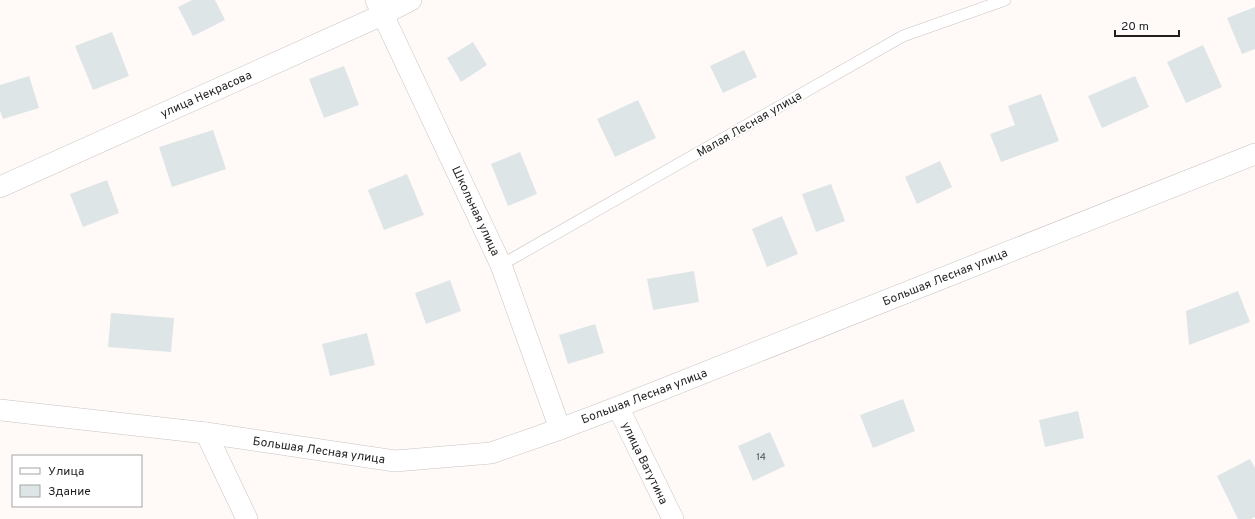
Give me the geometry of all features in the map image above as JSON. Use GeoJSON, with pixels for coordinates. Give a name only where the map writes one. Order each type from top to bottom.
{"type":"FeatureCollection","features":[{"type":"Feature","properties":{"kind":"street","name":"улица Некрасова"},"geometry":{"type":"LineString","coordinates":[[0,187],[379,7],[411,0]]}},
{"type":"Feature","properties":{"kind":"street","name":"Школьная улица"},"geometry":{"type":"LineString","coordinates":[[379,7],[501,264],[560,429]]}},
{"type":"Feature","properties":{"kind":"street","name":"Большая Лесная улица"},"geometry":{"type":"LineString","coordinates":[[0,410],[206,433],[395,461],[491,453],[618,407],[1255,154]]}},
{"type":"Feature","properties":{"kind":"street","name":"улица Ватутина"},"geometry":{"type":"LineString","coordinates":[[618,407],[673,519]]}},
{"type":"Feature","properties":{"kind":"street"},"geometry":{"type":"LineString","coordinates":[[206,433],[247,519]]}},
{"type":"Feature","properties":{"kind":"lane","name":"Малая Лесная улица"},"geometry":{"type":"LineString","coordinates":[[501,264],[903,36],[1005,0]]}},
{"type":"Feature","properties":{"kind":"building"},"geometry":{"type":"Polygon","coordinates":[[[192,0],[215,0],[225,20],[193,36],[178,7],[192,0]]]}},
{"type":"Feature","properties":{"kind":"building"},"geometry":{"type":"Polygon","coordinates":[[[1255,7],[1255,49],[1242,54],[1227,18],[1255,7]]]}},
{"type":"Feature","properties":{"kind":"building"},"geometry":{"type":"Polygon","coordinates":[[[112,32],[129,76],[93,90],[75,46],[112,32]]]}},
{"type":"Feature","properties":{"kind":"building"},"geometry":{"type":"Polygon","coordinates":[[[473,42],[487,65],[461,82],[447,58],[473,42]]]}},
{"type":"Feature","properties":{"kind":"building"},"geometry":{"type":"Polygon","coordinates":[[[1203,45],[1222,87],[1186,103],[1167,62],[1203,45]]]}},
{"type":"Feature","properties":{"kind":"building"},"geometry":{"type":"Polygon","coordinates":[[[744,50],[757,77],[723,93],[710,66],[744,50]]]}},
{"type":"Feature","properties":{"kind":"building"},"geometry":{"type":"Polygon","coordinates":[[[344,66],[359,105],[324,118],[309,79],[344,66]]]}},
{"type":"Feature","properties":{"kind":"building"},"geometry":{"type":"Polygon","coordinates":[[[29,76],[39,108],[3,119],[0,111],[0,85],[29,76]]]}},
{"type":"Feature","properties":{"kind":"building"},"geometry":{"type":"Polygon","coordinates":[[[1135,76],[1149,107],[1102,128],[1088,96],[1135,76]]]}},
{"type":"Feature","properties":{"kind":"building"},"geometry":{"type":"Polygon","coordinates":[[[1041,94],[1059,141],[1001,162],[990,134],[1015,125],[1008,106],[1041,94]]]}},
{"type":"Feature","properties":{"kind":"building"},"geometry":{"type":"Polygon","coordinates":[[[638,100],[656,138],[615,157],[597,119],[638,100]]]}},
{"type":"Feature","properties":{"kind":"building"},"geometry":{"type":"Polygon","coordinates":[[[213,130],[226,169],[172,187],[159,147],[213,130]]]}},
{"type":"Feature","properties":{"kind":"building"},"geometry":{"type":"Polygon","coordinates":[[[520,152],[537,194],[508,206],[491,164],[520,152]]]}},
{"type":"Feature","properties":{"kind":"building"},"geometry":{"type":"Polygon","coordinates":[[[940,161],[952,187],[917,204],[905,177],[940,161]]]}},
{"type":"Feature","properties":{"kind":"building"},"geometry":{"type":"Polygon","coordinates":[[[407,174],[424,215],[384,230],[368,190],[407,174]]]}},
{"type":"Feature","properties":{"kind":"building"},"geometry":{"type":"Polygon","coordinates":[[[107,180],[119,213],[83,227],[70,194],[107,180]]]}},
{"type":"Feature","properties":{"kind":"building"},"geometry":{"type":"Polygon","coordinates":[[[831,184],[845,221],[816,232],[802,194],[831,184]]]}},
{"type":"Feature","properties":{"kind":"building"},"geometry":{"type":"Polygon","coordinates":[[[782,216],[798,254],[767,267],[752,229],[782,216]]]}},
{"type":"Feature","properties":{"kind":"building"},"geometry":{"type":"Polygon","coordinates":[[[694,271],[699,302],[653,310],[647,279],[694,271]]]}},
{"type":"Feature","properties":{"kind":"building"},"geometry":{"type":"Polygon","coordinates":[[[450,280],[461,311],[426,324],[415,293],[450,280]]]}},
{"type":"Feature","properties":{"kind":"building"},"geometry":{"type":"Polygon","coordinates":[[[1238,291],[1250,322],[1189,345],[1186,311],[1238,291]]]}},
{"type":"Feature","properties":{"kind":"building"},"geometry":{"type":"Polygon","coordinates":[[[111,313],[174,318],[171,352],[108,347],[111,313]]]}},
{"type":"Feature","properties":{"kind":"building"},"geometry":{"type":"Polygon","coordinates":[[[595,324],[604,353],[568,364],[559,335],[595,324]]]}},
{"type":"Feature","properties":{"kind":"building"},"geometry":{"type":"Polygon","coordinates":[[[367,333],[375,365],[330,376],[322,344],[367,333]]]}},
{"type":"Feature","properties":{"kind":"building"},"geometry":{"type":"Polygon","coordinates":[[[903,399],[915,431],[873,448],[860,415],[903,399]]]}},
{"type":"Feature","properties":{"kind":"building"},"geometry":{"type":"Polygon","coordinates":[[[1078,411],[1084,438],[1045,447],[1039,420],[1078,411]]]}},
{"type":"Feature","properties":{"kind":"building"},"geometry":{"type":"Polygon","coordinates":[[[770,432],[785,466],[753,481],[738,446],[770,432]]]}},
{"type":"Feature","properties":{"kind":"building"},"geometry":{"type":"Polygon","coordinates":[[[1250,459],[1255,468],[1255,517],[1251,519],[1238,519],[1217,476],[1250,459]]]}}]}
